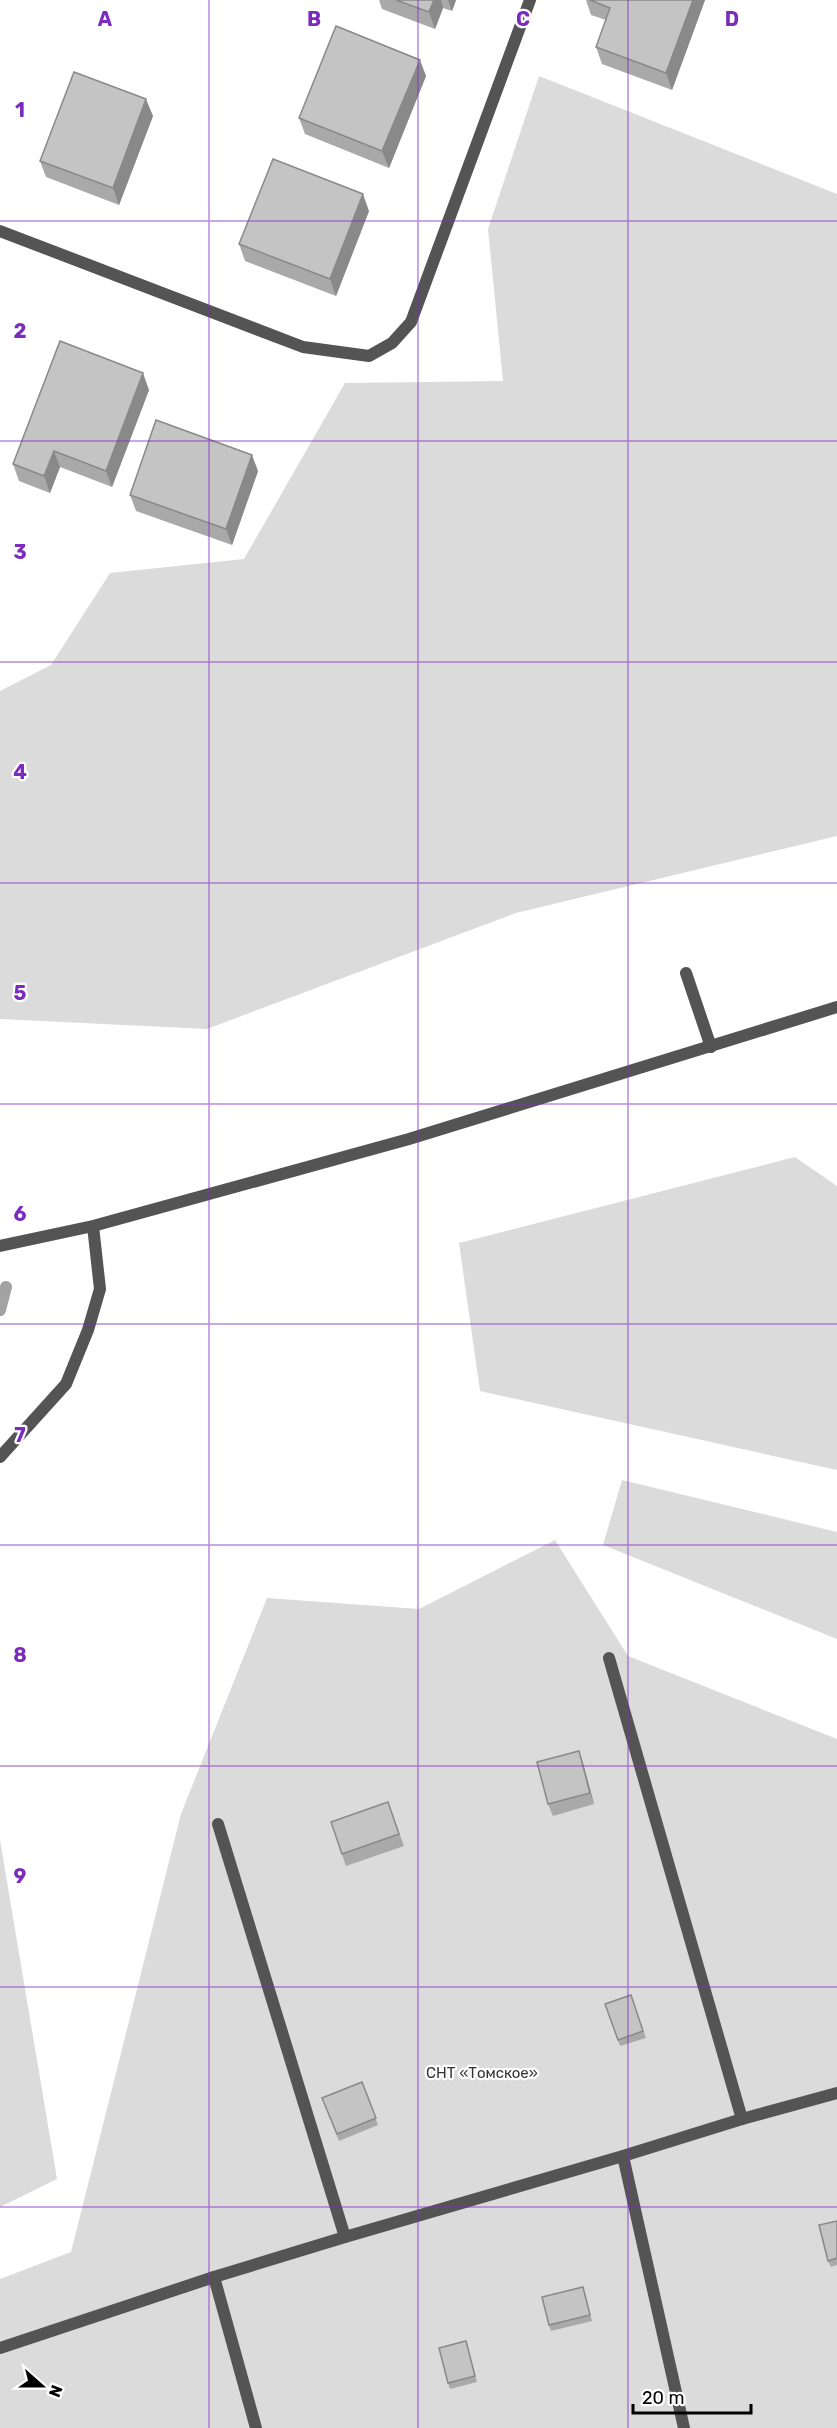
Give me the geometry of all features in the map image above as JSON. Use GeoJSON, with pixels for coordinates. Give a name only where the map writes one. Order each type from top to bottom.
{"type":"FeatureCollection","features":[{"type":"Feature","properties":{"kind":"street"},"geometry":{"type":"LineString","coordinates":[[0,231],[303,346],[369,356],[392,343],[411,322],[530,0]]}},
{"type":"Feature","properties":{"kind":"street"},"geometry":{"type":"LineString","coordinates":[[686,973],[711,1047]]}},
{"type":"Feature","properties":{"kind":"street"},"geometry":{"type":"LineString","coordinates":[[0,1246],[93,1226],[409,1139],[837,1007]]}},
{"type":"Feature","properties":{"kind":"street"},"geometry":{"type":"LineString","coordinates":[[0,1457],[66,1384],[88,1330],[100,1289],[93,1226]]}},
{"type":"Feature","properties":{"kind":"street"},"geometry":{"type":"LineString","coordinates":[[609,1658],[742,2119]]}},
{"type":"Feature","properties":{"kind":"street"},"geometry":{"type":"LineString","coordinates":[[218,1824],[345,2237]]}},
{"type":"Feature","properties":{"kind":"street"},"geometry":{"type":"LineString","coordinates":[[0,2348],[214,2277],[345,2237],[837,2093]]}},
{"type":"Feature","properties":{"kind":"street"},"geometry":{"type":"LineString","coordinates":[[623,2156],[684,2428]]}},
{"type":"Feature","properties":{"kind":"street"},"geometry":{"type":"LineString","coordinates":[[214,2277],[256,2428]]}},
{"type":"Feature","properties":{"kind":"green space"},"geometry":{"type":"Polygon","coordinates":[[[539,76],[837,194],[837,836],[516,913],[207,1029],[0,1019],[0,691],[51,665],[110,573],[244,559],[345,383],[503,381],[488,229],[539,76]]]}},
{"type":"Feature","properties":{"kind":"green space"},"geometry":{"type":"Polygon","coordinates":[[[795,1157],[837,1186],[837,1470],[480,1391],[459,1243],[795,1157]]]}},
{"type":"Feature","properties":{"kind":"green space"},"geometry":{"type":"Polygon","coordinates":[[[622,1480],[837,1532],[837,1639],[603,1545],[622,1480]]]}},
{"type":"Feature","properties":{"kind":"green space","name":"СНТ «Томское»"},"geometry":{"type":"Polygon","coordinates":[[[555,1540],[628,1656],[837,1739],[837,2428],[0,2428],[0,2279],[71,2252],[181,1814],[267,1598],[419,1609],[555,1540]]]}},
{"type":"Feature","properties":{"kind":"green space"},"geometry":{"type":"Polygon","coordinates":[[[0,1840],[57,2179],[0,2207],[0,1840]]]}},
{"type":"Feature","properties":{"kind":"building"},"geometry":{"type":"Polygon","coordinates":[[[396,0],[434,0],[429,12],[396,0]]]}},
{"type":"Feature","properties":{"kind":"building"},"geometry":{"type":"Polygon","coordinates":[[[590,0],[693,0],[666,73],[596,47],[610,8],[590,0]]]}},
{"type":"Feature","properties":{"kind":"building"},"geometry":{"type":"Polygon","coordinates":[[[336,26],[420,60],[382,151],[299,118],[336,26]]]}},
{"type":"Feature","properties":{"kind":"building"},"geometry":{"type":"Polygon","coordinates":[[[74,72],[146,99],[113,188],[40,161],[74,72]]]}},
{"type":"Feature","properties":{"kind":"building"},"geometry":{"type":"Polygon","coordinates":[[[273,159],[363,194],[330,279],[239,244],[273,159]]]}},
{"type":"Feature","properties":{"kind":"building"},"geometry":{"type":"Polygon","coordinates":[[[60,341],[143,373],[106,471],[54,451],[44,476],[13,464],[60,341]]]}},
{"type":"Feature","properties":{"kind":"building"},"geometry":{"type":"Polygon","coordinates":[[[156,420],[252,455],[226,529],[130,495],[156,420]]]}},
{"type":"Feature","properties":{"kind":"building"},"geometry":{"type":"Polygon","coordinates":[[[579,1751],[590,1793],[548,1804],[537,1762],[579,1751]]]}},
{"type":"Feature","properties":{"kind":"building"},"geometry":{"type":"Polygon","coordinates":[[[388,1802],[399,1834],[342,1854],[331,1822],[388,1802]]]}},
{"type":"Feature","properties":{"kind":"building"},"geometry":{"type":"Polygon","coordinates":[[[631,1995],[643,2031],[618,2040],[605,2004],[631,1995]]]}},
{"type":"Feature","properties":{"kind":"building"},"geometry":{"type":"Polygon","coordinates":[[[362,2082],[376,2118],[337,2134],[322,2098],[362,2082]]]}},
{"type":"Feature","properties":{"kind":"building"},"geometry":{"type":"Polygon","coordinates":[[[837,2221],[837,2258],[828,2261],[819,2225],[837,2221]]]}},
{"type":"Feature","properties":{"kind":"building"},"geometry":{"type":"Polygon","coordinates":[[[583,2287],[590,2315],[549,2325],[542,2297],[583,2287]]]}},
{"type":"Feature","properties":{"kind":"building"},"geometry":{"type":"Polygon","coordinates":[[[466,2341],[475,2376],[448,2383],[439,2348],[466,2341]]]}},
{"type":"Feature","properties":{"kind":"waterway"},"geometry":{"type":"LineString","coordinates":[[0,1310],[6,1287]]}}]}
